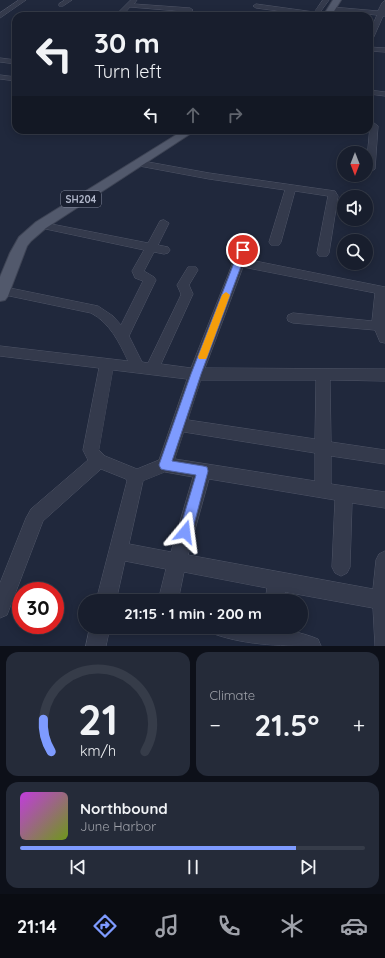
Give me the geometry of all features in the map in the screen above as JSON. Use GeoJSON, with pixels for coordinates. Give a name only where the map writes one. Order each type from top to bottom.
{"type":"FeatureCollection","features":[{"type":"Feature","properties":{"kind":"main road"},"geometry":{"type":"LineString","coordinates":[[330,12],[337,0]]}},
{"type":"Feature","properties":{"kind":"main road","name":"SH204"},"geometry":{"type":"LineString","coordinates":[[1,293],[17,253],[25,240],[41,225],[184,134]]}},
{"type":"Feature","properties":{"kind":"street"},"geometry":{"type":"LineString","coordinates":[[0,16],[23,0]]}},
{"type":"Feature","properties":{"kind":"street"},"geometry":{"type":"LineString","coordinates":[[61,5],[68,0]]}},
{"type":"Feature","properties":{"kind":"street"},"geometry":{"type":"LineString","coordinates":[[262,0],[254,9],[290,12]]}},
{"type":"Feature","properties":{"kind":"street"},"geometry":{"type":"LineString","coordinates":[[317,0],[326,0]]}},
{"type":"Feature","properties":{"kind":"street"},"geometry":{"type":"LineString","coordinates":[[326,0],[320,10],[330,12]]}},
{"type":"Feature","properties":{"kind":"street"},"geometry":{"type":"LineString","coordinates":[[122,12],[131,2],[190,10]]}},
{"type":"Feature","properties":{"kind":"street"},"geometry":{"type":"LineString","coordinates":[[373,33],[383,14],[385,3]]}},
{"type":"Feature","properties":{"kind":"street"},"geometry":{"type":"LineString","coordinates":[[373,14],[383,14]]}},
{"type":"Feature","properties":{"kind":"street"},"geometry":{"type":"LineString","coordinates":[[373,49],[385,50]]}},
{"type":"Feature","properties":{"kind":"street"},"geometry":{"type":"LineString","coordinates":[[2,55],[12,54]]}},
{"type":"Feature","properties":{"kind":"street"},"geometry":{"type":"LineString","coordinates":[[2,55],[12,58]]}},
{"type":"Feature","properties":{"kind":"street"},"geometry":{"type":"LineString","coordinates":[[0,60],[12,62]]}},
{"type":"Feature","properties":{"kind":"street"},"geometry":{"type":"LineString","coordinates":[[0,66],[12,68]]}},
{"type":"Feature","properties":{"kind":"street"},"geometry":{"type":"LineString","coordinates":[[0,77],[12,78]]}},
{"type":"Feature","properties":{"kind":"street"},"geometry":{"type":"LineString","coordinates":[[373,92],[385,94]]}},
{"type":"Feature","properties":{"kind":"street"},"geometry":{"type":"LineString","coordinates":[[373,126],[385,128]]}},
{"type":"Feature","properties":{"kind":"street"},"geometry":{"type":"LineString","coordinates":[[371,146],[372,134]]}},
{"type":"Feature","properties":{"kind":"street"},"geometry":{"type":"LineString","coordinates":[[137,163],[209,176],[333,194],[323,253]]}},
{"type":"Feature","properties":{"kind":"street"},"geometry":{"type":"LineString","coordinates":[[275,242],[291,187]]}},
{"type":"Feature","properties":{"kind":"street"},"geometry":{"type":"LineString","coordinates":[[122,336],[150,280],[139,274],[138,271],[164,222]]}},
{"type":"Feature","properties":{"kind":"street"},"geometry":{"type":"LineString","coordinates":[[41,225],[164,250]]}},
{"type":"Feature","properties":{"kind":"street"},"geometry":{"type":"LineString","coordinates":[[165,465],[196,374],[243,250]]}},
{"type":"Feature","properties":{"kind":"street"},"geometry":{"type":"LineString","coordinates":[[239,262],[384,291],[379,326],[385,338]]}},
{"type":"Feature","properties":{"kind":"street"},"geometry":{"type":"LineString","coordinates":[[152,369],[186,297],[187,294],[183,285],[192,270]]}},
{"type":"Feature","properties":{"kind":"street"},"geometry":{"type":"LineString","coordinates":[[1,293],[94,309],[106,316],[122,336],[138,367]]}},
{"type":"Feature","properties":{"kind":"street"},"geometry":{"type":"LineString","coordinates":[[293,318],[379,326]]}},
{"type":"Feature","properties":{"kind":"street"},"geometry":{"type":"LineString","coordinates":[[0,351],[196,374],[385,374]]}},
{"type":"Feature","properties":{"kind":"street"},"geometry":{"type":"LineString","coordinates":[[107,364],[91,450],[95,458],[99,461],[132,474],[135,477]]}},
{"type":"Feature","properties":{"kind":"street"},"geometry":{"type":"LineString","coordinates":[[323,375],[323,490]]}},
{"type":"Feature","properties":{"kind":"street"},"geometry":{"type":"LineString","coordinates":[[178,425],[385,457]]}},
{"type":"Feature","properties":{"kind":"street"},"geometry":{"type":"LineString","coordinates":[[0,608],[32,524],[37,515],[45,506],[99,461]]}},
{"type":"Feature","properties":{"kind":"street"},"geometry":{"type":"LineString","coordinates":[[135,477],[165,465],[385,500]]}},
{"type":"Feature","properties":{"kind":"street"},"geometry":{"type":"LineString","coordinates":[[170,594],[177,562],[203,471]]}},
{"type":"Feature","properties":{"kind":"street"},"geometry":{"type":"LineString","coordinates":[[108,594],[135,477]]}},
{"type":"Feature","properties":{"kind":"street"},"geometry":{"type":"LineString","coordinates":[[341,567],[344,493]]}},
{"type":"Feature","properties":{"kind":"street"},"geometry":{"type":"LineString","coordinates":[[118,551],[384,601]]}},
{"type":"Feature","properties":{"kind":"street"},"geometry":{"type":"LineString","coordinates":[[385,560],[385,646]]}},
{"type":"Feature","properties":{"kind":"street"},"geometry":{"type":"LineString","coordinates":[[276,594],[277,581]]}},
{"type":"Feature","properties":{"kind":"street"},"geometry":{"type":"LineString","coordinates":[[96,646],[99,634]]}},
{"type":"Feature","properties":{"kind":"street"},"geometry":{"type":"LineString","coordinates":[[257,634],[311,646]]}},
{"type":"Feature","properties":{"kind":"slow traffic"},"geometry":{"type":"LineString","coordinates":[[202,357],[226,295]]}},
{"type":"Feature","properties":{"kind":"route"},"geometry":{"type":"LineString","coordinates":[[185,532],[203,471],[165,465],[196,374],[243,250]]}}]}
